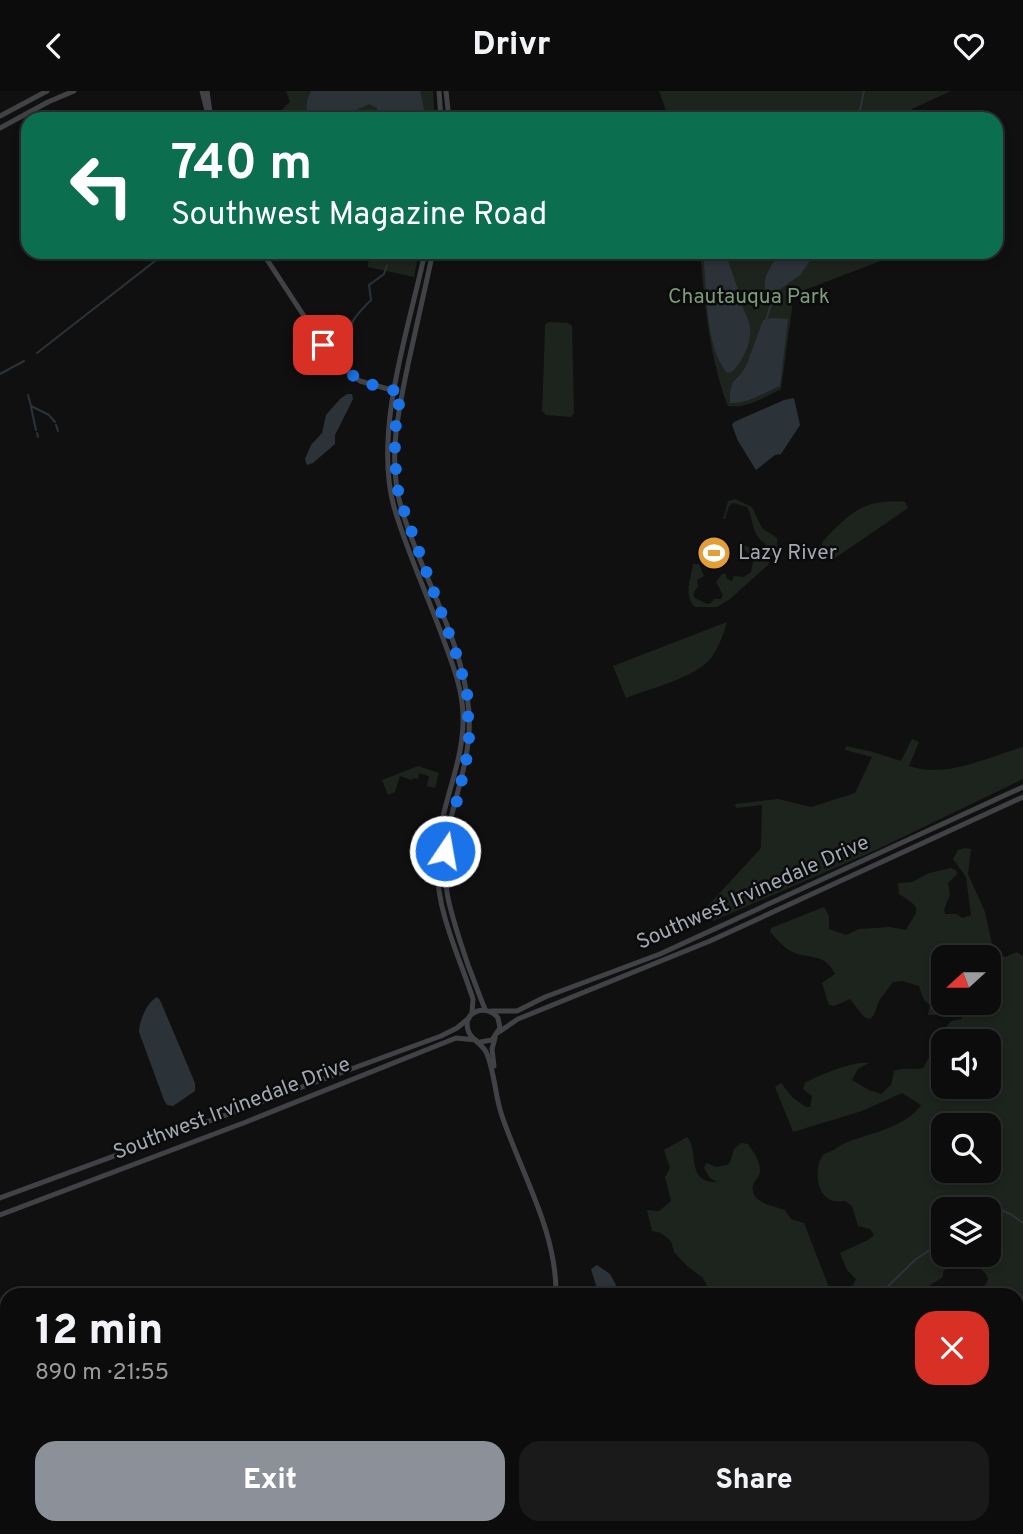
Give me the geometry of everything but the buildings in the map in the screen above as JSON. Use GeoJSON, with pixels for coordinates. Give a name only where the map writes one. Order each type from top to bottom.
{"type":"FeatureCollection","features":[{"type":"Feature","properties":{"kind":"main road"},"geometry":{"type":"LineString","coordinates":[[0,116],[47,91]]}},
{"type":"Feature","properties":{"kind":"main road"},"geometry":{"type":"LineString","coordinates":[[29,112],[74,91]]}},
{"type":"Feature","properties":{"kind":"main road"},"geometry":{"type":"LineString","coordinates":[[205,91],[209,112]]}},
{"type":"Feature","properties":{"kind":"main road"},"geometry":{"type":"LineString","coordinates":[[439,91],[440,112]]}},
{"type":"Feature","properties":{"kind":"main road"},"geometry":{"type":"LineString","coordinates":[[446,91],[448,112]]}},
{"type":"Feature","properties":{"kind":"main road"},"geometry":{"type":"LineString","coordinates":[[0,128],[21,116]]}},
{"type":"Feature","properties":{"kind":"main road"},"geometry":{"type":"LineString","coordinates":[[267,259],[323,345],[341,367],[360,381],[402,392]]}},
{"type":"Feature","properties":{"kind":"main road"},"geometry":{"type":"LineString","coordinates":[[423,259],[394,391],[388,433],[388,465],[394,506],[451,661],[463,716],[458,765],[439,833],[437,875],[442,914],[473,999],[468,1030],[489,1058],[503,1120],[548,1233],[556,1288]]}},
{"type":"Feature","properties":{"kind":"main road"},"geometry":{"type":"LineString","coordinates":[[431,259],[402,392],[395,434],[395,468],[400,505],[455,650],[467,691],[469,739],[466,762],[447,835],[444,872],[446,895],[455,928],[488,1010],[500,1023],[492,1049],[494,1083]]}},
{"type":"Feature","properties":{"kind":"main road","name":"Southwest Irvinedale Drive"},"geometry":{"type":"LineString","coordinates":[[0,1198],[441,1036],[457,1028],[471,1016],[488,1010],[517,1011],[545,996],[646,960],[1023,787]]}},
{"type":"Feature","properties":{"kind":"main road","name":"Southwest Irvinedale Drive"},"geometry":{"type":"LineString","coordinates":[[0,1215],[246,1122],[456,1038],[488,1041],[518,1019],[660,963],[1023,797]]}},
{"type":"Feature","properties":{"kind":"main road"},"geometry":{"type":"LineString","coordinates":[[929,830],[933,838]]}},
{"type":"Feature","properties":{"kind":"green space"},"geometry":{"type":"Polygon","coordinates":[[[286,91],[433,91],[434,112],[279,112],[290,102],[286,91]]]}},
{"type":"Feature","properties":{"kind":"green space"},"geometry":{"type":"Polygon","coordinates":[[[659,91],[951,91],[912,109],[913,112],[666,112],[659,91]]]}},
{"type":"Feature","properties":{"kind":"green space"},"geometry":{"type":"Polygon","coordinates":[[[369,259],[418,259],[414,277],[368,267],[369,259]]]}},
{"type":"Feature","properties":{"kind":"green space","name":"Chautauqua Park"},"geometry":{"type":"Polygon","coordinates":[[[701,259],[886,259],[794,294],[781,389],[755,402],[742,405],[728,406],[716,369],[701,259]]]}},
{"type":"Feature","properties":{"kind":"green space"},"geometry":{"type":"Polygon","coordinates":[[[549,322],[568,323],[572,326],[574,413],[571,417],[546,415],[542,411],[545,325],[549,322]]]}},
{"type":"Feature","properties":{"kind":"green space"},"geometry":{"type":"Polygon","coordinates":[[[735,499],[752,507],[762,528],[777,538],[777,546],[768,565],[730,599],[717,607],[695,607],[689,597],[693,564],[699,564],[704,576],[697,580],[698,586],[693,594],[707,604],[711,603],[714,599],[721,599],[723,595],[716,582],[722,574],[726,574],[727,579],[732,581],[734,576],[744,577],[751,572],[754,558],[743,549],[743,545],[762,551],[766,544],[757,536],[747,507],[733,503],[723,519],[728,501],[735,499]]]}},
{"type":"Feature","properties":{"kind":"green space"},"geometry":{"type":"Polygon","coordinates":[[[905,502],[908,508],[835,558],[822,545],[842,522],[859,509],[878,503],[905,502]]]}},
{"type":"Feature","properties":{"kind":"green space"},"geometry":{"type":"Polygon","coordinates":[[[727,622],[716,650],[704,665],[684,677],[626,698],[613,666],[727,622]]]}},
{"type":"Feature","properties":{"kind":"green space"},"geometry":{"type":"Polygon","coordinates":[[[912,739],[919,742],[909,766],[923,769],[937,770],[966,765],[1023,747],[1023,779],[876,850],[713,921],[704,910],[761,848],[762,805],[736,808],[735,804],[778,799],[811,807],[855,793],[872,757],[845,750],[846,746],[901,761],[912,739]]]}},
{"type":"Feature","properties":{"kind":"green space"},"geometry":{"type":"Polygon","coordinates":[[[418,766],[439,773],[435,788],[427,786],[429,776],[419,773],[418,779],[412,780],[400,776],[395,792],[388,795],[382,780],[418,766]]]}},
{"type":"Feature","properties":{"kind":"green space"},"geometry":{"type":"Polygon","coordinates":[[[965,848],[971,849],[968,874],[985,912],[993,945],[931,945],[931,1015],[928,1015],[930,1005],[924,1000],[919,986],[903,981],[893,982],[870,1019],[864,1017],[850,999],[834,1006],[829,1005],[822,983],[835,974],[830,966],[819,958],[784,947],[770,932],[771,928],[824,907],[829,916],[829,929],[846,935],[859,929],[890,927],[906,930],[916,907],[899,894],[898,883],[912,882],[929,873],[951,868],[956,870],[957,874],[948,883],[950,894],[944,910],[945,914],[956,914],[963,918],[971,915],[966,877],[953,859],[958,850],[965,848]]]}},
{"type":"Feature","properties":{"kind":"green space"},"geometry":{"type":"Polygon","coordinates":[[[1017,952],[1023,956],[1023,1288],[983,1288],[988,1280],[979,1267],[1001,1267],[1001,1197],[931,1197],[931,1267],[948,1267],[943,1277],[926,1288],[853,1288],[856,1279],[847,1270],[840,1253],[874,1235],[870,1229],[858,1226],[852,1206],[845,1201],[828,1199],[823,1194],[818,1181],[818,1166],[824,1154],[845,1143],[897,1124],[915,1113],[921,1105],[902,1093],[862,1111],[793,1132],[775,1087],[781,1083],[793,1098],[810,1107],[812,1096],[803,1089],[805,1083],[845,1066],[869,1063],[858,1069],[852,1080],[881,1094],[891,1085],[894,1071],[923,1068],[931,1058],[931,1099],[1001,1099],[1001,1029],[946,1027],[951,1021],[961,1019],[963,1015],[1001,1015],[1001,955],[1005,957],[1017,952]]]}},
{"type":"Feature","properties":{"kind":"green space"},"geometry":{"type":"Polygon","coordinates":[[[687,1137],[693,1150],[697,1172],[707,1181],[717,1182],[710,1178],[704,1168],[706,1163],[717,1167],[727,1165],[734,1149],[741,1143],[748,1144],[760,1166],[753,1185],[755,1196],[763,1203],[785,1210],[791,1219],[804,1223],[829,1288],[708,1288],[703,1278],[674,1252],[671,1241],[661,1233],[652,1231],[647,1210],[659,1211],[671,1201],[665,1177],[670,1168],[664,1150],[687,1137]]]}},
{"type":"Feature","properties":{"kind":"shaded area"},"geometry":{"type":"Polygon","coordinates":[[[311,91],[420,91],[424,112],[378,112],[377,108],[369,104],[352,112],[306,112],[311,91]]]}},
{"type":"Feature","properties":{"kind":"shaded area"},"geometry":{"type":"Polygon","coordinates":[[[704,259],[727,259],[750,329],[746,349],[732,372],[727,373],[714,347],[708,315],[704,259]]]}},
{"type":"Feature","properties":{"kind":"shaded area"},"geometry":{"type":"Polygon","coordinates":[[[776,259],[811,259],[800,275],[779,290],[771,305],[768,303],[765,289],[767,272],[776,259]]]}},
{"type":"Feature","properties":{"kind":"shaded area"},"geometry":{"type":"Polygon","coordinates":[[[788,319],[780,386],[750,399],[730,403],[733,382],[747,364],[763,320],[788,319]]]}},
{"type":"Feature","properties":{"kind":"shaded area"},"geometry":{"type":"Polygon","coordinates":[[[347,394],[352,394],[353,399],[335,435],[335,444],[307,465],[305,459],[311,445],[322,433],[326,415],[347,394]]]}},
{"type":"Feature","properties":{"kind":"shaded area"},"geometry":{"type":"Polygon","coordinates":[[[794,398],[800,425],[781,454],[775,455],[756,470],[738,441],[732,425],[784,400],[794,398]]]}},
{"type":"Feature","properties":{"kind":"shaded area"},"geometry":{"type":"Polygon","coordinates":[[[157,997],[195,1083],[195,1091],[173,1106],[167,1105],[164,1100],[139,1032],[144,1012],[157,997]]]}},
{"type":"Feature","properties":{"kind":"shaded area"},"geometry":{"type":"Polygon","coordinates":[[[597,1265],[610,1274],[616,1285],[614,1288],[597,1288],[591,1269],[597,1265]]]}},
{"type":"Feature","properties":{"kind":"waterway"},"geometry":{"type":"LineString","coordinates":[[860,112],[864,91]]}},
{"type":"Feature","properties":{"kind":"waterway"},"geometry":{"type":"LineString","coordinates":[[37,353],[158,259]]}},
{"type":"Feature","properties":{"kind":"waterway"},"geometry":{"type":"LineString","coordinates":[[349,347],[349,332],[353,321],[371,300],[369,285],[384,274],[387,265]]}},
{"type":"Feature","properties":{"kind":"waterway"},"geometry":{"type":"LineString","coordinates":[[766,320],[771,305]]}},
{"type":"Feature","properties":{"kind":"waterway"},"geometry":{"type":"LineString","coordinates":[[0,374],[24,361]]}},
{"type":"Feature","properties":{"kind":"waterway"},"geometry":{"type":"LineString","coordinates":[[28,395],[31,406],[49,415],[55,422]]}},
{"type":"Feature","properties":{"kind":"waterway"},"geometry":{"type":"LineString","coordinates":[[31,407],[36,430]]}},
{"type":"Feature","properties":{"kind":"waterway"},"geometry":{"type":"LineString","coordinates":[[56,425],[58,431]]}},
{"type":"Feature","properties":{"kind":"waterway"},"geometry":{"type":"LineString","coordinates":[[37,433],[38,437]]}},
{"type":"Feature","properties":{"kind":"waterway"},"geometry":{"type":"LineString","coordinates":[[1001,1210],[1023,1223]]}},
{"type":"Feature","properties":{"kind":"waterway"},"geometry":{"type":"LineString","coordinates":[[886,1288],[916,1259],[931,1250]]}},
{"type":"Feature","properties":{"kind":"place","name":"Lazy River"},"geometry":{"type":"Point","coordinates":[714,553]}},
{"type":"Feature","properties":{"kind":"route"},"geometry":{"type":"LineString","coordinates":[[323,345],[349,375],[369,385],[402,392],[395,434],[395,468],[399,497],[461,667],[467,691],[469,739],[466,762],[445,851]]}}]}
